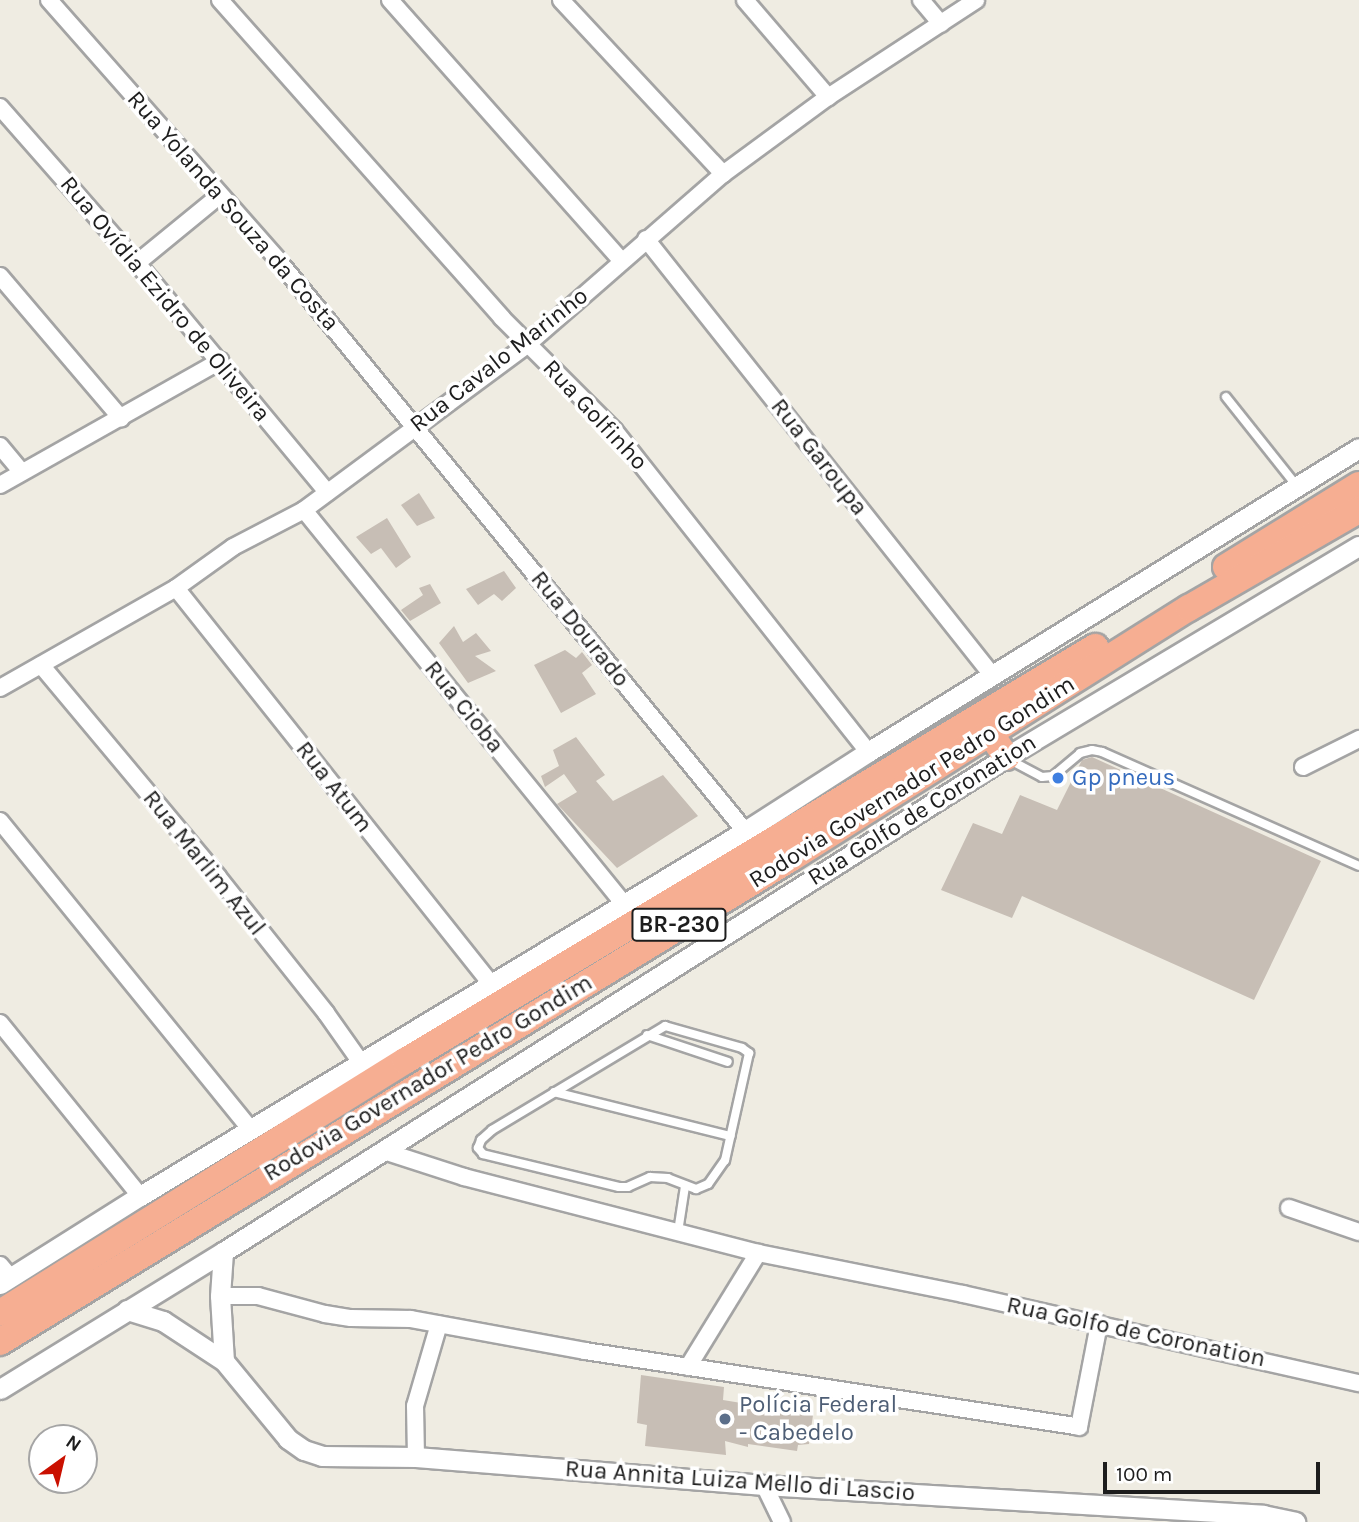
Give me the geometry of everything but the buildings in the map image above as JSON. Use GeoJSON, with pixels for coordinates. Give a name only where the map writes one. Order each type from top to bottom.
{"type":"FeatureCollection","features":[{"type":"Feature","properties":{"kind":"highway","name":"Rodovia Governador Pedro Gondim"},"geometry":{"type":"LineString","coordinates":[[0,1314],[405,1061],[1359,485]]}},
{"type":"Feature","properties":{"kind":"highway","name":"Rodovia Governador Pedro Gondim"},"geometry":{"type":"LineString","coordinates":[[0,1342],[1189,608],[1359,510]]}},
{"type":"Feature","properties":{"kind":"highway"},"geometry":{"type":"LineString","coordinates":[[990,733],[1006,757]]}},
{"type":"Feature","properties":{"kind":"street","name":"Rua Yolanda Souza da Costa"},"geometry":{"type":"LineString","coordinates":[[49,0],[277,259],[414,426]]}},
{"type":"Feature","properties":{"kind":"street","name":"Rua Golfinho"},"geometry":{"type":"LineString","coordinates":[[220,0],[528,344],[614,430],[868,752]]}},
{"type":"Feature","properties":{"kind":"street"},"geometry":{"type":"LineString","coordinates":[[390,0],[622,261]]}},
{"type":"Feature","properties":{"kind":"street"},"geometry":{"type":"LineString","coordinates":[[561,0],[723,174]]}},
{"type":"Feature","properties":{"kind":"street"},"geometry":{"type":"LineString","coordinates":[[745,0],[828,97]]}},
{"type":"Feature","properties":{"kind":"street"},"geometry":{"type":"LineString","coordinates":[[921,0],[942,24]]}},
{"type":"Feature","properties":{"kind":"street","name":"Rua Cavalo Marinho"},"geometry":{"type":"LineString","coordinates":[[0,688],[176,588],[233,547],[304,510],[528,344],[723,174],[828,97],[976,0]]}},
{"type":"Feature","properties":{"kind":"street","name":"Rua Ovídia Ezidro de Oliveira"},"geometry":{"type":"LineString","coordinates":[[0,107],[137,263],[327,492]]}},
{"type":"Feature","properties":{"kind":"street"},"geometry":{"type":"LineString","coordinates":[[137,263],[219,196]]}},
{"type":"Feature","properties":{"kind":"street","name":"Rua Garoupa"},"geometry":{"type":"LineString","coordinates":[[646,239],[992,675]]}},
{"type":"Feature","properties":{"kind":"street"},"geometry":{"type":"LineString","coordinates":[[0,276],[121,418]]}},
{"type":"Feature","properties":{"kind":"street"},"geometry":{"type":"LineString","coordinates":[[0,485],[220,361]]}},
{"type":"Feature","properties":{"kind":"street","name":"Rua Dourado"},"geometry":{"type":"LineString","coordinates":[[414,426],[745,831]]}},
{"type":"Feature","properties":{"kind":"street"},"geometry":{"type":"LineString","coordinates":[[0,446],[22,472]]}},
{"type":"Feature","properties":{"kind":"street"},"geometry":{"type":"LineString","coordinates":[[3,1275],[362,1065],[745,831],[868,752],[1359,449]]}},
{"type":"Feature","properties":{"kind":"street","name":"Rua Cioba"},"geometry":{"type":"LineString","coordinates":[[304,510],[624,904]]}},
{"type":"Feature","properties":{"kind":"street","name":"Rua Golfo de Coronation"},"geometry":{"type":"LineString","coordinates":[[0,1389],[384,1151],[1006,757],[1359,546]]}},
{"type":"Feature","properties":{"kind":"street","name":"Rua Atum"},"geometry":{"type":"LineString","coordinates":[[176,588],[492,985]]}},
{"type":"Feature","properties":{"kind":"street","name":"Rua Marlim Azul"},"geometry":{"type":"LineString","coordinates":[[41,665],[218,877],[326,1013],[362,1065]]}},
{"type":"Feature","properties":{"kind":"street"},"geometry":{"type":"LineString","coordinates":[[1303,767],[1359,739]]}},
{"type":"Feature","properties":{"kind":"street"},"geometry":{"type":"LineString","coordinates":[[0,821],[250,1129]]}},
{"type":"Feature","properties":{"kind":"street"},"geometry":{"type":"LineString","coordinates":[[0,1023],[140,1196]]}},
{"type":"Feature","properties":{"kind":"street","name":"Rua Golfo de Coronation"},"geometry":{"type":"LineString","coordinates":[[384,1151],[464,1177],[758,1253],[1099,1324],[1359,1383]]}},
{"type":"Feature","properties":{"kind":"street"},"geometry":{"type":"LineString","coordinates":[[1289,1209],[1359,1232]]}},
{"type":"Feature","properties":{"kind":"street"},"geometry":{"type":"LineString","coordinates":[[223,1252],[220,1296],[224,1361]]}},
{"type":"Feature","properties":{"kind":"street"},"geometry":{"type":"LineString","coordinates":[[688,1367],[758,1253]]}},
{"type":"Feature","properties":{"kind":"street"},"geometry":{"type":"LineString","coordinates":[[220,1296],[258,1296],[351,1318],[411,1319],[688,1367],[1079,1427],[1099,1324]]}},
{"type":"Feature","properties":{"kind":"street","name":"Rua Annita Luiza Mello di Lascio"},"geometry":{"type":"LineString","coordinates":[[127,1310],[163,1321],[224,1361],[258,1406],[288,1439],[304,1450],[323,1456],[416,1457],[764,1485],[1263,1515],[1295,1522]]}},
{"type":"Feature","properties":{"kind":"street"},"geometry":{"type":"LineString","coordinates":[[416,1457],[415,1406],[439,1324]]}},
{"type":"Feature","properties":{"kind":"street"},"geometry":{"type":"LineString","coordinates":[[764,1485],[782,1522]]}},
{"type":"Feature","properties":{"kind":"lane"},"geometry":{"type":"LineString","coordinates":[[1226,397],[1297,487]]}},
{"type":"Feature","properties":{"kind":"lane"},"geometry":{"type":"LineString","coordinates":[[1006,757],[1042,777],[1053,776],[1080,753],[1092,750],[1102,752],[1359,866]]}},
{"type":"Feature","properties":{"kind":"lane"},"geometry":{"type":"LineString","coordinates":[[665,1026],[679,1028],[750,1053],[725,1160],[715,1179],[696,1189],[668,1178],[650,1178],[628,1187],[619,1187],[483,1154],[478,1148],[481,1140],[492,1130],[647,1035],[665,1026]]}},
{"type":"Feature","properties":{"kind":"lane"},"geometry":{"type":"LineString","coordinates":[[647,1035],[727,1062]]}},
{"type":"Feature","properties":{"kind":"lane"},"geometry":{"type":"LineString","coordinates":[[554,1092],[731,1136]]}},
{"type":"Feature","properties":{"kind":"lane"},"geometry":{"type":"LineString","coordinates":[[678,1233],[685,1186]]}},
{"type":"Feature","properties":{"kind":"place","name":"Gp pneus"},"geometry":{"type":"Point","coordinates":[1058,778]}},
{"type":"Feature","properties":{"kind":"place","name":"Polícia Federal - Cabedelo"},"geometry":{"type":"Point","coordinates":[725,1419]}}]}
